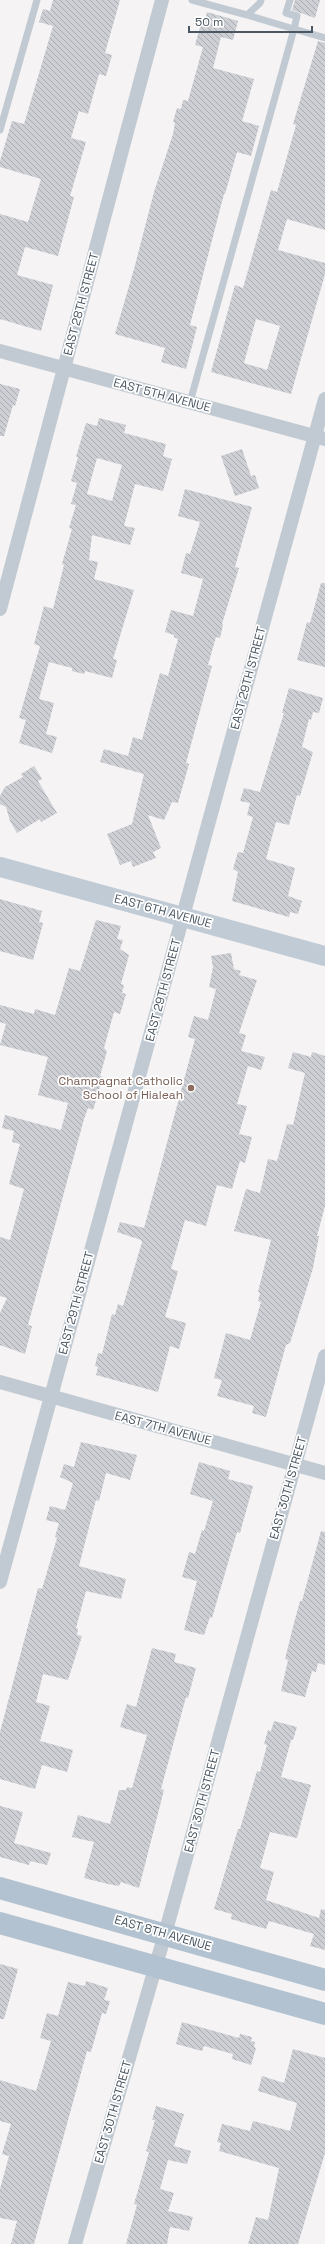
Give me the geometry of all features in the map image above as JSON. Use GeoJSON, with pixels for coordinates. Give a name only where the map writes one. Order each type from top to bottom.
{"type":"FeatureCollection","features":[{"type":"Feature","properties":{"kind":"main road","name":"EAST 8TH AVENUE"},"geometry":{"type":"LineString","coordinates":[[0,1888],[325,1980]]}},
{"type":"Feature","properties":{"kind":"main road"},"geometry":{"type":"LineString","coordinates":[[0,1923],[325,2014]]}},
{"type":"Feature","properties":{"kind":"street","name":"EAST 28TH STREET"},"geometry":{"type":"LineString","coordinates":[[0,609],[162,0]]}},
{"type":"Feature","properties":{"kind":"street","name":"EAST 5TH AVENUE"},"geometry":{"type":"LineString","coordinates":[[0,351],[320,437]]}},
{"type":"Feature","properties":{"kind":"street","name":"EAST 29TH STREET"},"geometry":{"type":"LineString","coordinates":[[0,1582],[183,917],[320,437],[325,399]]}},
{"type":"Feature","properties":{"kind":"street","name":"EAST 6TH AVENUE"},"geometry":{"type":"LineString","coordinates":[[0,867],[325,956]]}},
{"type":"Feature","properties":{"kind":"street","name":"EAST 30TH STREET"},"geometry":{"type":"LineString","coordinates":[[75,2244],[156,1966],[325,1356]]}},
{"type":"Feature","properties":{"kind":"street","name":"EAST 7TH AVENUE"},"geometry":{"type":"LineString","coordinates":[[0,1382],[325,1473]]}},
{"type":"Feature","properties":{"kind":"lane"},"geometry":{"type":"LineString","coordinates":[[0,130],[38,0]]}},
{"type":"Feature","properties":{"kind":"lane"},"geometry":{"type":"LineString","coordinates":[[192,0],[325,38]]}},
{"type":"Feature","properties":{"kind":"lane"},"geometry":{"type":"LineString","coordinates":[[247,15],[260,3],[261,0]]}},
{"type":"Feature","properties":{"kind":"lane"},"geometry":{"type":"LineString","coordinates":[[190,402],[294,29],[297,16],[286,13],[290,0]]}},
{"type":"Feature","properties":{"kind":"building"},"geometry":{"type":"Polygon","coordinates":[[[53,0],[120,0],[105,53],[112,55],[106,76],[99,74],[88,114],[79,111],[71,138],[86,142],[70,196],[74,197],[58,256],[25,247],[17,275],[53,285],[41,331],[0,319],[0,214],[28,222],[41,179],[0,167],[0,161],[12,121],[24,124],[53,26],[39,22],[43,9],[50,11],[53,0]]]}},
{"type":"Feature","properties":{"kind":"building"},"geometry":{"type":"Polygon","coordinates":[[[295,0],[320,0],[315,18],[292,10],[295,0]]]}},
{"type":"Feature","properties":{"kind":"building"},"geometry":{"type":"Polygon","coordinates":[[[207,12],[238,21],[233,40],[221,37],[213,68],[254,79],[242,121],[259,126],[251,156],[237,152],[224,194],[190,325],[197,327],[186,369],[161,362],[165,348],[115,334],[154,192],[173,134],[175,123],[173,122],[177,108],[181,109],[183,100],[188,101],[203,47],[195,45],[202,20],[205,21],[207,12]]]}},
{"type":"Feature","properties":{"kind":"building"},"geometry":{"type":"Polygon","coordinates":[[[318,41],[325,43],[325,230],[287,219],[278,250],[325,263],[325,274],[291,394],[211,372],[235,285],[243,288],[271,190],[277,192],[296,125],[293,124],[318,41]],[[256,319],[244,363],[267,370],[280,326],[256,319]]]}},
{"type":"Feature","properties":{"kind":"building"},"geometry":{"type":"Polygon","coordinates":[[[0,384],[20,389],[15,406],[13,405],[4,436],[0,436],[0,384]]]}},
{"type":"Feature","properties":{"kind":"building"},"geometry":{"type":"Polygon","coordinates":[[[99,418],[126,425],[124,433],[166,444],[163,456],[172,459],[163,491],[135,484],[124,526],[135,528],[130,545],[92,535],[89,560],[98,562],[94,579],[134,590],[113,659],[117,660],[112,678],[85,671],[84,674],[72,671],[72,668],[49,662],[39,699],[54,703],[46,734],[57,737],[52,753],[19,743],[26,720],[19,718],[40,646],[34,644],[44,606],[53,609],[64,565],[62,564],[72,529],[69,528],[76,505],[71,504],[77,483],[71,481],[78,457],[76,457],[86,423],[97,426],[99,418]],[[97,458],[87,494],[112,501],[122,465],[97,458]]]}},
{"type":"Feature","properties":{"kind":"building"},"geometry":{"type":"Polygon","coordinates":[[[242,449],[251,476],[255,475],[259,488],[235,496],[221,456],[242,449]]]}},
{"type":"Feature","properties":{"kind":"building"},"geometry":{"type":"Polygon","coordinates":[[[185,489],[252,507],[235,567],[239,568],[222,624],[220,638],[216,637],[208,665],[212,666],[186,763],[189,764],[178,803],[172,802],[164,820],[148,815],[161,848],[153,852],[156,858],[133,867],[131,861],[120,865],[107,834],[132,824],[144,774],[100,762],[104,749],[128,756],[133,737],[142,740],[160,673],[168,676],[178,639],[174,637],[174,635],[165,632],[171,610],[193,616],[203,579],[181,573],[186,553],[190,554],[200,522],[178,516],[185,489]]]}},
{"type":"Feature","properties":{"kind":"building"},"geometry":{"type":"Polygon","coordinates":[[[321,583],[325,583],[325,667],[297,660],[307,622],[310,623],[321,583]]]}},
{"type":"Feature","properties":{"kind":"building"},"geometry":{"type":"Polygon","coordinates":[[[289,688],[323,698],[319,713],[313,712],[311,720],[309,719],[302,747],[313,752],[300,796],[297,795],[289,825],[276,822],[266,859],[295,868],[288,896],[302,901],[298,914],[290,912],[289,917],[232,901],[238,872],[233,869],[238,852],[243,853],[253,817],[247,815],[250,803],[240,801],[244,788],[260,792],[284,713],[282,713],[289,688]]]}},
{"type":"Feature","properties":{"kind":"building"},"geometry":{"type":"Polygon","coordinates":[[[34,766],[42,779],[38,781],[57,813],[41,822],[40,819],[17,833],[10,821],[6,807],[0,804],[0,796],[5,787],[23,777],[21,774],[34,766]]]}},
{"type":"Feature","properties":{"kind":"building"},"geometry":{"type":"Polygon","coordinates":[[[0,899],[42,911],[39,922],[43,923],[33,960],[0,951],[0,899]]]}},
{"type":"Feature","properties":{"kind":"building"},"geometry":{"type":"Polygon","coordinates":[[[96,920],[121,926],[117,939],[123,940],[120,949],[129,955],[121,984],[124,985],[122,993],[126,994],[120,1014],[114,1012],[104,1048],[107,1051],[100,1076],[103,1077],[93,1110],[88,1108],[84,1119],[28,1325],[32,1326],[25,1354],[0,1345],[0,1313],[7,1298],[0,1296],[0,1237],[10,1240],[24,1189],[9,1184],[20,1144],[12,1142],[14,1131],[2,1128],[5,1115],[61,1130],[68,1103],[38,1095],[48,1057],[0,1045],[6,1024],[0,1022],[0,1005],[34,1014],[35,1009],[55,1015],[69,968],[80,971],[96,920]]]}},
{"type":"Feature","properties":{"kind":"building"},"geometry":{"type":"Polygon","coordinates":[[[231,953],[234,969],[241,971],[239,975],[257,980],[239,1033],[246,1035],[241,1051],[265,1057],[261,1070],[248,1066],[237,1104],[247,1106],[239,1134],[252,1137],[245,1163],[240,1161],[232,1189],[217,1185],[206,1226],[185,1220],[171,1269],[178,1271],[165,1317],[186,1323],[179,1349],[170,1346],[158,1392],[96,1375],[98,1367],[95,1366],[98,1353],[102,1354],[112,1314],[115,1315],[118,1304],[123,1306],[142,1242],[141,1240],[117,1232],[120,1222],[144,1228],[195,1039],[188,1037],[194,1016],[208,1020],[216,989],[209,987],[213,967],[211,956],[231,953]]]}},
{"type":"Feature","properties":{"kind":"building"},"geometry":{"type":"Polygon","coordinates":[[[293,1052],[311,1057],[312,1052],[325,1056],[325,1206],[317,1236],[319,1236],[313,1268],[290,1343],[286,1345],[266,1417],[252,1413],[254,1406],[217,1396],[222,1380],[214,1378],[226,1333],[250,1340],[261,1302],[258,1301],[260,1293],[258,1292],[271,1240],[234,1231],[246,1189],[260,1193],[268,1159],[277,1161],[287,1124],[293,1125],[305,1073],[288,1068],[293,1052]]]}},
{"type":"Feature","properties":{"kind":"building"},"geometry":{"type":"Polygon","coordinates":[[[81,1442],[137,1455],[130,1480],[106,1473],[99,1501],[96,1500],[79,1566],[126,1579],[121,1599],[86,1591],[76,1628],[78,1629],[77,1635],[82,1636],[68,1680],[43,1674],[36,1702],[50,1706],[40,1741],[73,1750],[67,1772],[42,1765],[35,1789],[0,1779],[0,1732],[38,1588],[42,1589],[57,1538],[55,1537],[59,1523],[46,1520],[50,1506],[65,1510],[73,1483],[60,1477],[64,1464],[74,1467],[81,1442]]]}},
{"type":"Feature","properties":{"kind":"building"},"geometry":{"type":"Polygon","coordinates":[[[199,1462],[230,1471],[228,1479],[253,1486],[240,1533],[237,1532],[212,1618],[210,1617],[204,1635],[184,1630],[197,1581],[182,1577],[189,1552],[195,1554],[213,1501],[190,1494],[199,1462]]]}},
{"type":"Feature","properties":{"kind":"building"},"geometry":{"type":"Polygon","coordinates":[[[321,1531],[325,1532],[325,1665],[318,1663],[316,1672],[312,1671],[305,1697],[281,1691],[288,1660],[285,1659],[294,1623],[300,1601],[302,1601],[321,1531]]]}},
{"type":"Feature","properties":{"kind":"building"},"geometry":{"type":"Polygon","coordinates":[[[152,1648],[176,1654],[174,1662],[196,1668],[188,1698],[186,1697],[161,1789],[164,1790],[139,1888],[121,1882],[119,1886],[84,1878],[94,1842],[72,1837],[78,1815],[110,1824],[119,1790],[126,1790],[127,1787],[132,1788],[147,1735],[120,1727],[127,1704],[136,1707],[152,1648]]]}},
{"type":"Feature","properties":{"kind":"building"},"geometry":{"type":"Polygon","coordinates":[[[274,1721],[297,1727],[293,1740],[291,1740],[281,1777],[311,1785],[297,1838],[270,1832],[260,1868],[274,1872],[266,1900],[319,1918],[321,1909],[325,1910],[325,1950],[310,1946],[314,1934],[269,1921],[266,1929],[231,1919],[232,1914],[214,1909],[257,1771],[260,1772],[267,1745],[264,1744],[268,1730],[271,1731],[274,1721]]]}},
{"type":"Feature","properties":{"kind":"building"},"geometry":{"type":"Polygon","coordinates":[[[0,1806],[23,1812],[14,1843],[51,1853],[47,1865],[30,1861],[29,1865],[0,1857],[0,1806]]]}},
{"type":"Feature","properties":{"kind":"building"},"geometry":{"type":"Polygon","coordinates":[[[0,1964],[18,1969],[4,2019],[0,2019],[0,1964]]]}},
{"type":"Feature","properties":{"kind":"building"},"geometry":{"type":"Polygon","coordinates":[[[86,1981],[108,1988],[104,2000],[110,2001],[106,2014],[102,2013],[91,2052],[87,2051],[34,2244],[11,2244],[17,2221],[0,2218],[0,2189],[9,2156],[2,2154],[11,2124],[0,2121],[0,2080],[36,2091],[51,2041],[40,2038],[47,2013],[58,2016],[68,1982],[85,1986],[86,1981]]]}},
{"type":"Feature","properties":{"kind":"building"},"geometry":{"type":"Polygon","coordinates":[[[182,2022],[239,2038],[240,2034],[252,2037],[251,2041],[255,2042],[254,2047],[256,2048],[251,2065],[232,2059],[233,2054],[204,2046],[202,2051],[176,2044],[182,2022]]]}},
{"type":"Feature","properties":{"kind":"building"},"geometry":{"type":"Polygon","coordinates":[[[293,2049],[325,2058],[325,2153],[298,2244],[248,2244],[256,2217],[268,2220],[279,2168],[219,2151],[221,2143],[217,2142],[222,2124],[250,2131],[253,2121],[290,2131],[297,2103],[258,2091],[262,2076],[284,2083],[293,2049]]]}},
{"type":"Feature","properties":{"kind":"building"},"geometry":{"type":"Polygon","coordinates":[[[156,2106],[184,2114],[174,2146],[191,2151],[187,2164],[168,2160],[160,2189],[174,2193],[168,2211],[193,2217],[189,2231],[170,2227],[167,2244],[126,2244],[137,2205],[134,2204],[149,2152],[146,2151],[155,2120],[152,2120],[156,2106]]]}},
{"type":"Feature","properties":{"kind":"place","name":"Champagnat Catholic School of Hialeah"},"geometry":{"type":"Point","coordinates":[191,1088]}}]}
